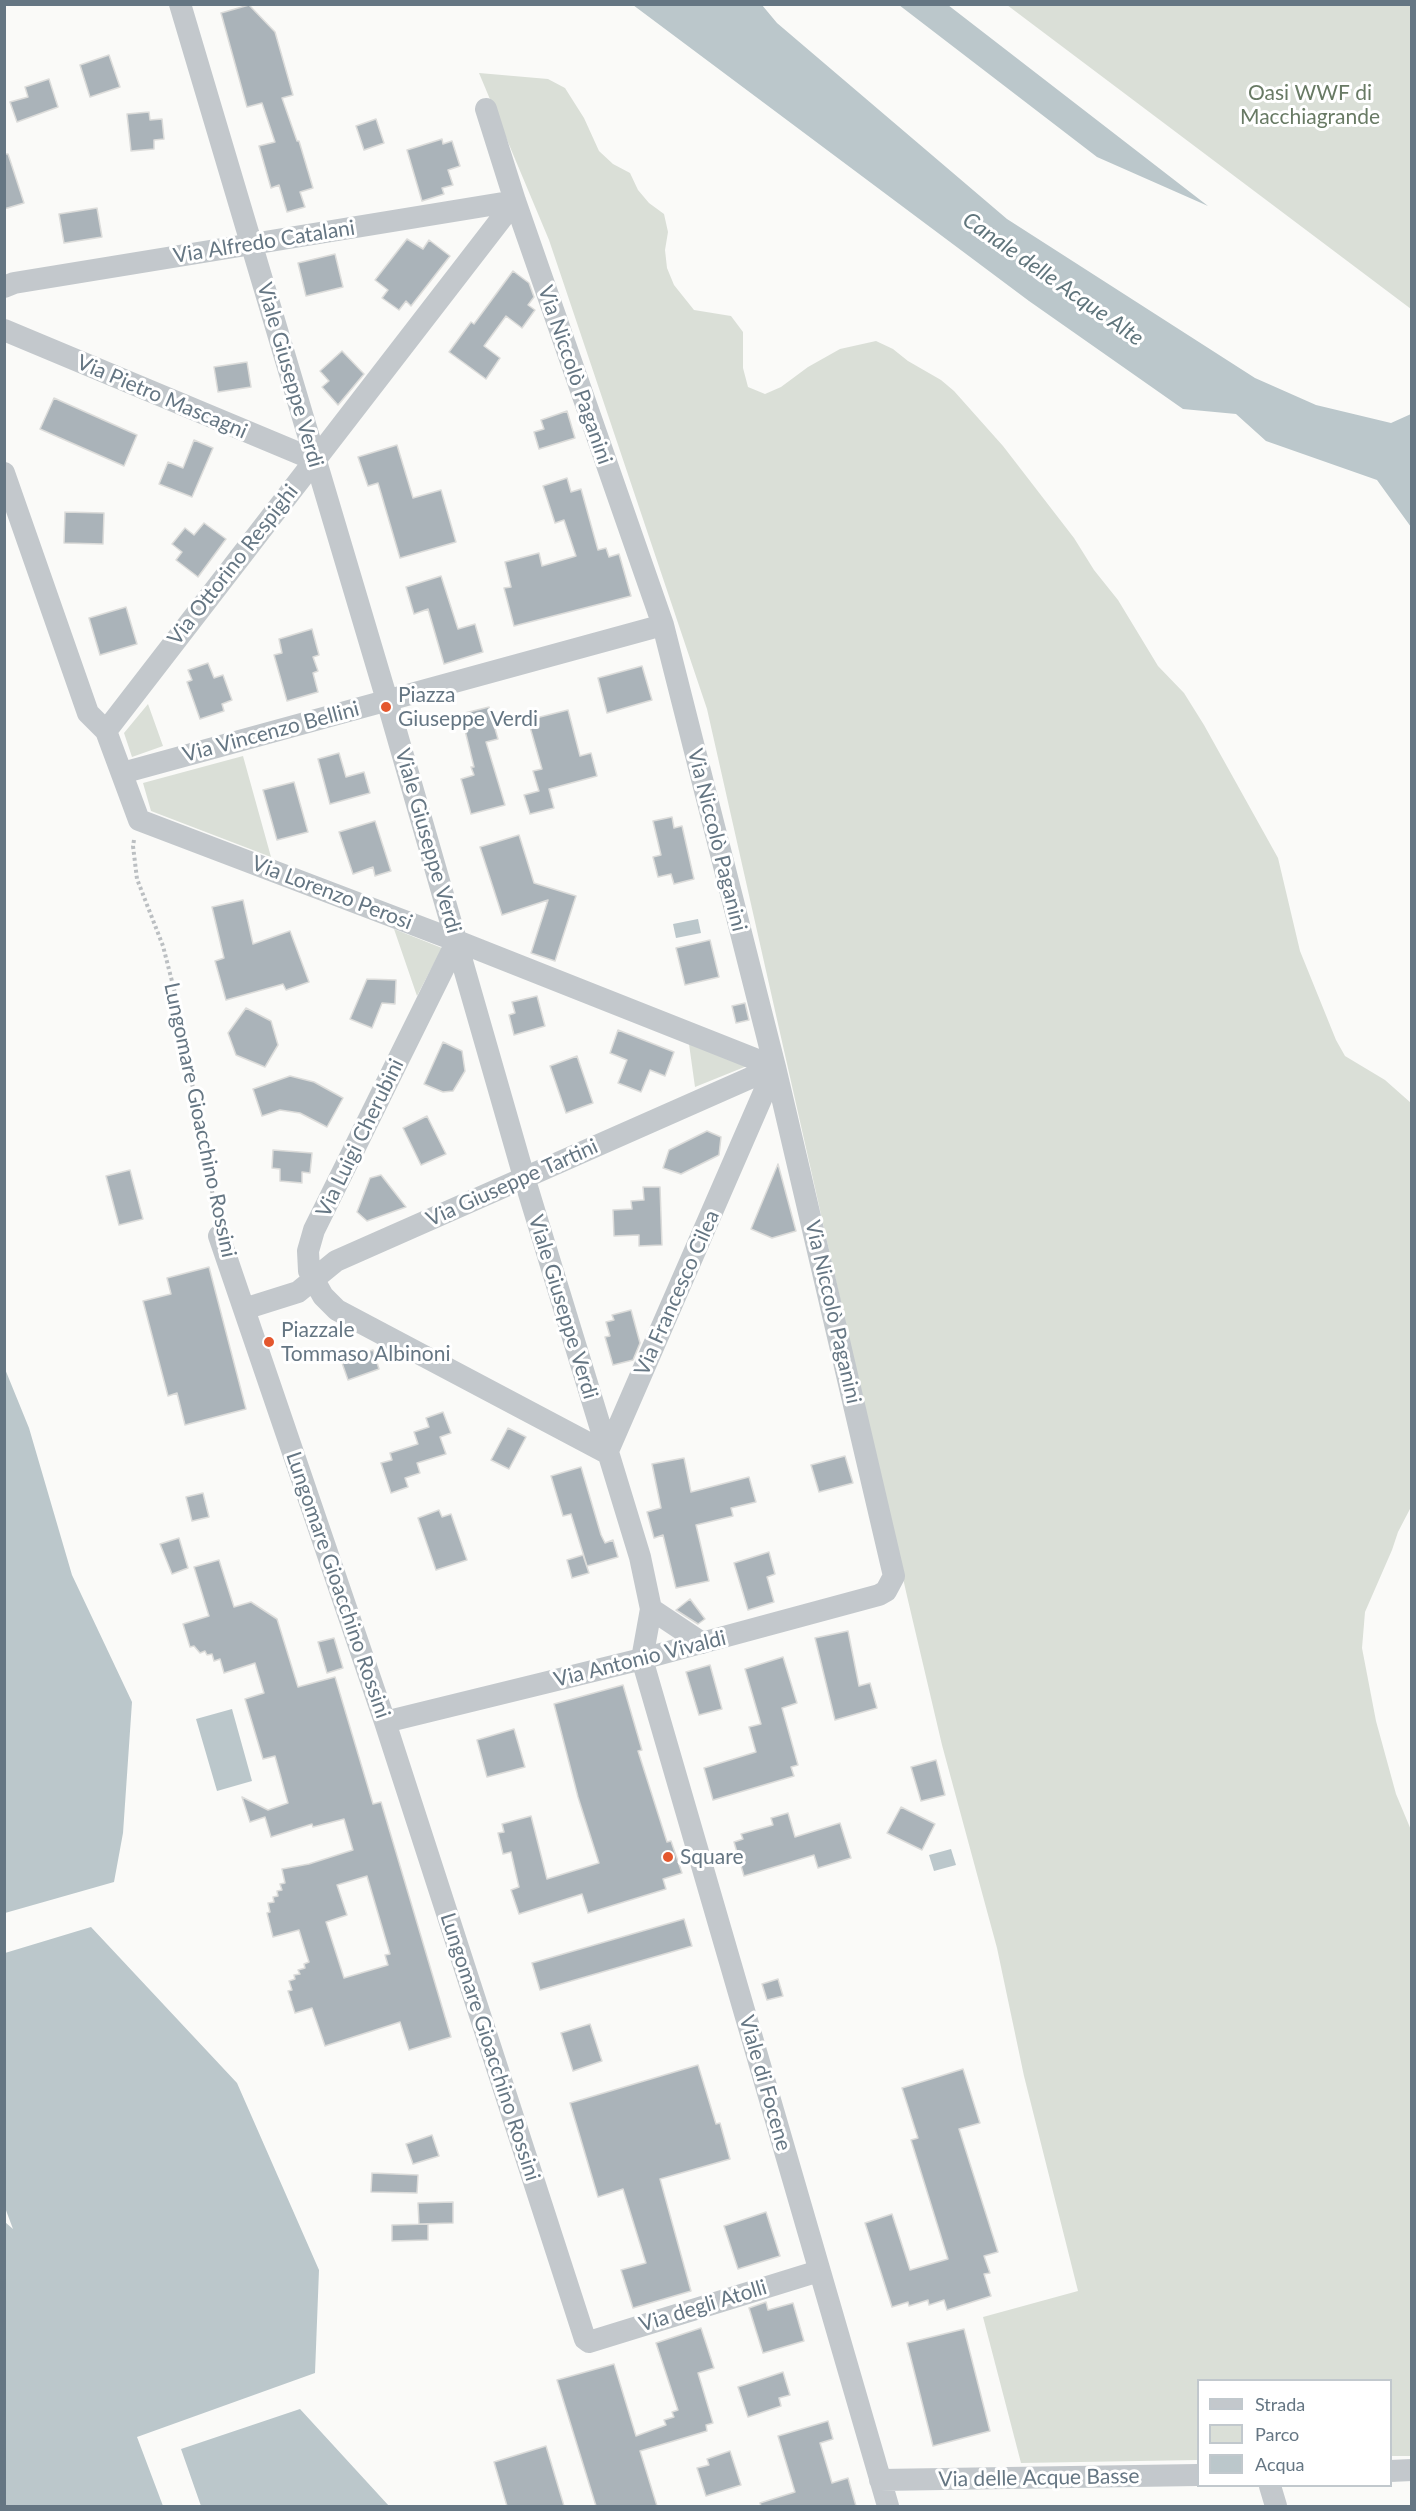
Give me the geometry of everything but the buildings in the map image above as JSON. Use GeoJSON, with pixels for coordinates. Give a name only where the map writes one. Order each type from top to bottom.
{"type":"FeatureCollection","features":[{"type":"Feature","properties":{"kind":"street","name":"Viale Giuseppe Verdi"},"geometry":{"type":"LineString","coordinates":[[180,4],[387,700],[524,1177],[640,1557],[651,1609]]}},
{"type":"Feature","properties":{"kind":"street","name":"Via Niccolò Paganini"},"geometry":{"type":"LineString","coordinates":[[486,109],[514,201],[663,625],[775,1066],[893,1567],[891,1586]]}},
{"type":"Feature","properties":{"kind":"street","name":"Via Alfredo Catalani"},"geometry":{"type":"LineString","coordinates":[[9,285],[514,201]]}},
{"type":"Feature","properties":{"kind":"street","name":"Via Ottorino Respighi"},"geometry":{"type":"LineString","coordinates":[[106,731],[514,201]]}},
{"type":"Feature","properties":{"kind":"street","name":"Via Pietro Mascagni"},"geometry":{"type":"LineString","coordinates":[[7,332],[315,460]]}},
{"type":"Feature","properties":{"kind":"street"},"geometry":{"type":"LineString","coordinates":[[4,473],[88,713],[106,731],[139,820]]}},
{"type":"Feature","properties":{"kind":"street","name":"Via Vincenzo Bellini"},"geometry":{"type":"LineString","coordinates":[[122,773],[663,625]]}},
{"type":"Feature","properties":{"kind":"street","name":"Via Lorenzo Perosi"},"geometry":{"type":"LineString","coordinates":[[139,820],[457,940],[775,1066]]}},
{"type":"Feature","properties":{"kind":"street","name":"Via Luigi Cherubini"},"geometry":{"type":"LineString","coordinates":[[313,1280],[307,1260],[314,1230],[457,940]]}},
{"type":"Feature","properties":{"kind":"street","name":"Via Giuseppe Tartini"},"geometry":{"type":"LineString","coordinates":[[313,1280],[336,1261],[775,1066]]}},
{"type":"Feature","properties":{"kind":"street","name":"Via Francesco Cilea"},"geometry":{"type":"LineString","coordinates":[[607,1453],[775,1066]]}},
{"type":"Feature","properties":{"kind":"street","name":"Lungomare Gioacchino Rossini"},"geometry":{"type":"LineString","coordinates":[[219,1236],[385,1722],[587,2341]]}},
{"type":"Feature","properties":{"kind":"street"},"geometry":{"type":"LineString","coordinates":[[244,1309],[298,1292],[313,1280],[323,1296],[338,1310],[607,1453]]}},
{"type":"Feature","properties":{"kind":"street","name":"Via Antonio Vivaldi"},"geometry":{"type":"LineString","coordinates":[[385,1722],[702,1643],[879,1595],[891,1586]]}},
{"type":"Feature","properties":{"kind":"street"},"geometry":{"type":"LineString","coordinates":[[642,1659],[651,1609],[702,1643]]}},
{"type":"Feature","properties":{"kind":"street","name":"Viale di Focene"},"geometry":{"type":"LineString","coordinates":[[642,1659],[888,2506]]}},
{"type":"Feature","properties":{"kind":"street","name":"Via degli Atolli"},"geometry":{"type":"LineString","coordinates":[[587,2341],[819,2271]]}},
{"type":"Feature","properties":{"kind":"street"},"geometry":{"type":"LineString","coordinates":[[1392,2471],[1412,2470]]}},
{"type":"Feature","properties":{"kind":"street","name":"Via delle Acque Basse"},"geometry":{"type":"LineString","coordinates":[[880,2480],[1197,2475]]}},
{"type":"Feature","properties":{"kind":"street"},"geometry":{"type":"LineString","coordinates":[[1270,2487],[1276,2506]]}},
{"type":"Feature","properties":{"kind":"path","name":"Lungomare Gioacchino Rossini"},"geometry":{"type":"LineString","coordinates":[[139,820],[133,846],[138,879],[163,946],[176,997],[219,1236]]}},
{"type":"Feature","properties":{"kind":"green space","name":"Oasi WWF di Macchiagrande"},"geometry":{"type":"Polygon","coordinates":[[[1007,5],[1411,5],[1411,309],[1007,5]]]}},
{"type":"Feature","properties":{"kind":"green space"},"geometry":{"type":"Polygon","coordinates":[[[479,73],[548,79],[565,88],[584,118],[599,151],[613,164],[630,173],[638,190],[649,203],[664,214],[668,232],[665,250],[667,268],[674,285],[694,310],[731,316],[743,332],[743,368],[748,387],[765,394],[781,387],[808,367],[840,349],[876,341],[893,349],[954,391],[1003,446],[1074,538],[1094,570],[1118,600],[1158,666],[1184,693],[1278,858],[1300,951],[1336,1040],[1345,1056],[1385,1080],[1411,1103],[1411,1507],[1398,1532],[1365,1612],[1362,1648],[1376,1721],[1396,1794],[1411,1830],[1411,2456],[1392,2456],[1392,2379],[1197,2379],[1197,2460],[1021,2463],[983,2317],[1078,2291],[1024,2076],[997,1948],[942,1745],[907,1596],[707,709],[549,240],[479,73]]]}},
{"type":"Feature","properties":{"kind":"green space"},"geometry":{"type":"Polygon","coordinates":[[[148,704],[163,746],[132,757],[124,733],[148,704]]]}},
{"type":"Feature","properties":{"kind":"green space"},"geometry":{"type":"Polygon","coordinates":[[[243,756],[271,857],[151,811],[143,783],[243,756]]]}},
{"type":"Feature","properties":{"kind":"green space"},"geometry":{"type":"Polygon","coordinates":[[[394,929],[442,948],[417,996],[394,929]]]}},
{"type":"Feature","properties":{"kind":"green space"},"geometry":{"type":"Polygon","coordinates":[[[689,1044],[747,1066],[695,1087],[689,1044]]]}},
{"type":"Feature","properties":{"kind":"water","name":"Canale delle Acque Alte"},"geometry":{"type":"Polygon","coordinates":[[[633,5],[762,5],[777,23],[1007,219],[1255,378],[1316,405],[1391,423],[1411,414],[1411,527],[1377,480],[1266,441],[1236,414],[1183,409],[1029,301],[633,5]]]}},
{"type":"Feature","properties":{"kind":"water"},"geometry":{"type":"Polygon","coordinates":[[[899,5],[948,5],[1208,206],[1097,157],[899,5]]]}},
{"type":"Feature","properties":{"kind":"water"},"geometry":{"type":"Polygon","coordinates":[[[698,919],[701,933],[676,938],[673,924],[698,919]]]}},
{"type":"Feature","properties":{"kind":"water"},"geometry":{"type":"Polygon","coordinates":[[[5,1369],[29,1428],[72,1575],[132,1702],[123,1833],[114,1882],[5,1913],[5,1369]]]}},
{"type":"Feature","properties":{"kind":"water"},"geometry":{"type":"Polygon","coordinates":[[[232,1709],[252,1781],[217,1791],[196,1719],[232,1709]]]}},
{"type":"Feature","properties":{"kind":"water"},"geometry":{"type":"Polygon","coordinates":[[[951,1849],[956,1865],[934,1871],[929,1855],[951,1849]]]}},
{"type":"Feature","properties":{"kind":"water"},"geometry":{"type":"Polygon","coordinates":[[[91,1927],[237,2083],[319,2270],[315,2373],[137,2437],[163,2506],[5,2506],[5,2222],[13,2229],[4,2205],[5,1953],[91,1927]]]}},
{"type":"Feature","properties":{"kind":"water"},"geometry":{"type":"Polygon","coordinates":[[[300,2409],[389,2506],[201,2506],[181,2449],[300,2409]]]}},
{"type":"Feature","properties":{"kind":"place","name":"Piazza Giuseppe Verdi"},"geometry":{"type":"Point","coordinates":[386,707]}},
{"type":"Feature","properties":{"kind":"place","name":"Piazzale Tommaso Albinoni"},"geometry":{"type":"Point","coordinates":[269,1342]}},
{"type":"Feature","properties":{"kind":"place","name":"Square"},"geometry":{"type":"Point","coordinates":[668,1857]}}]}
